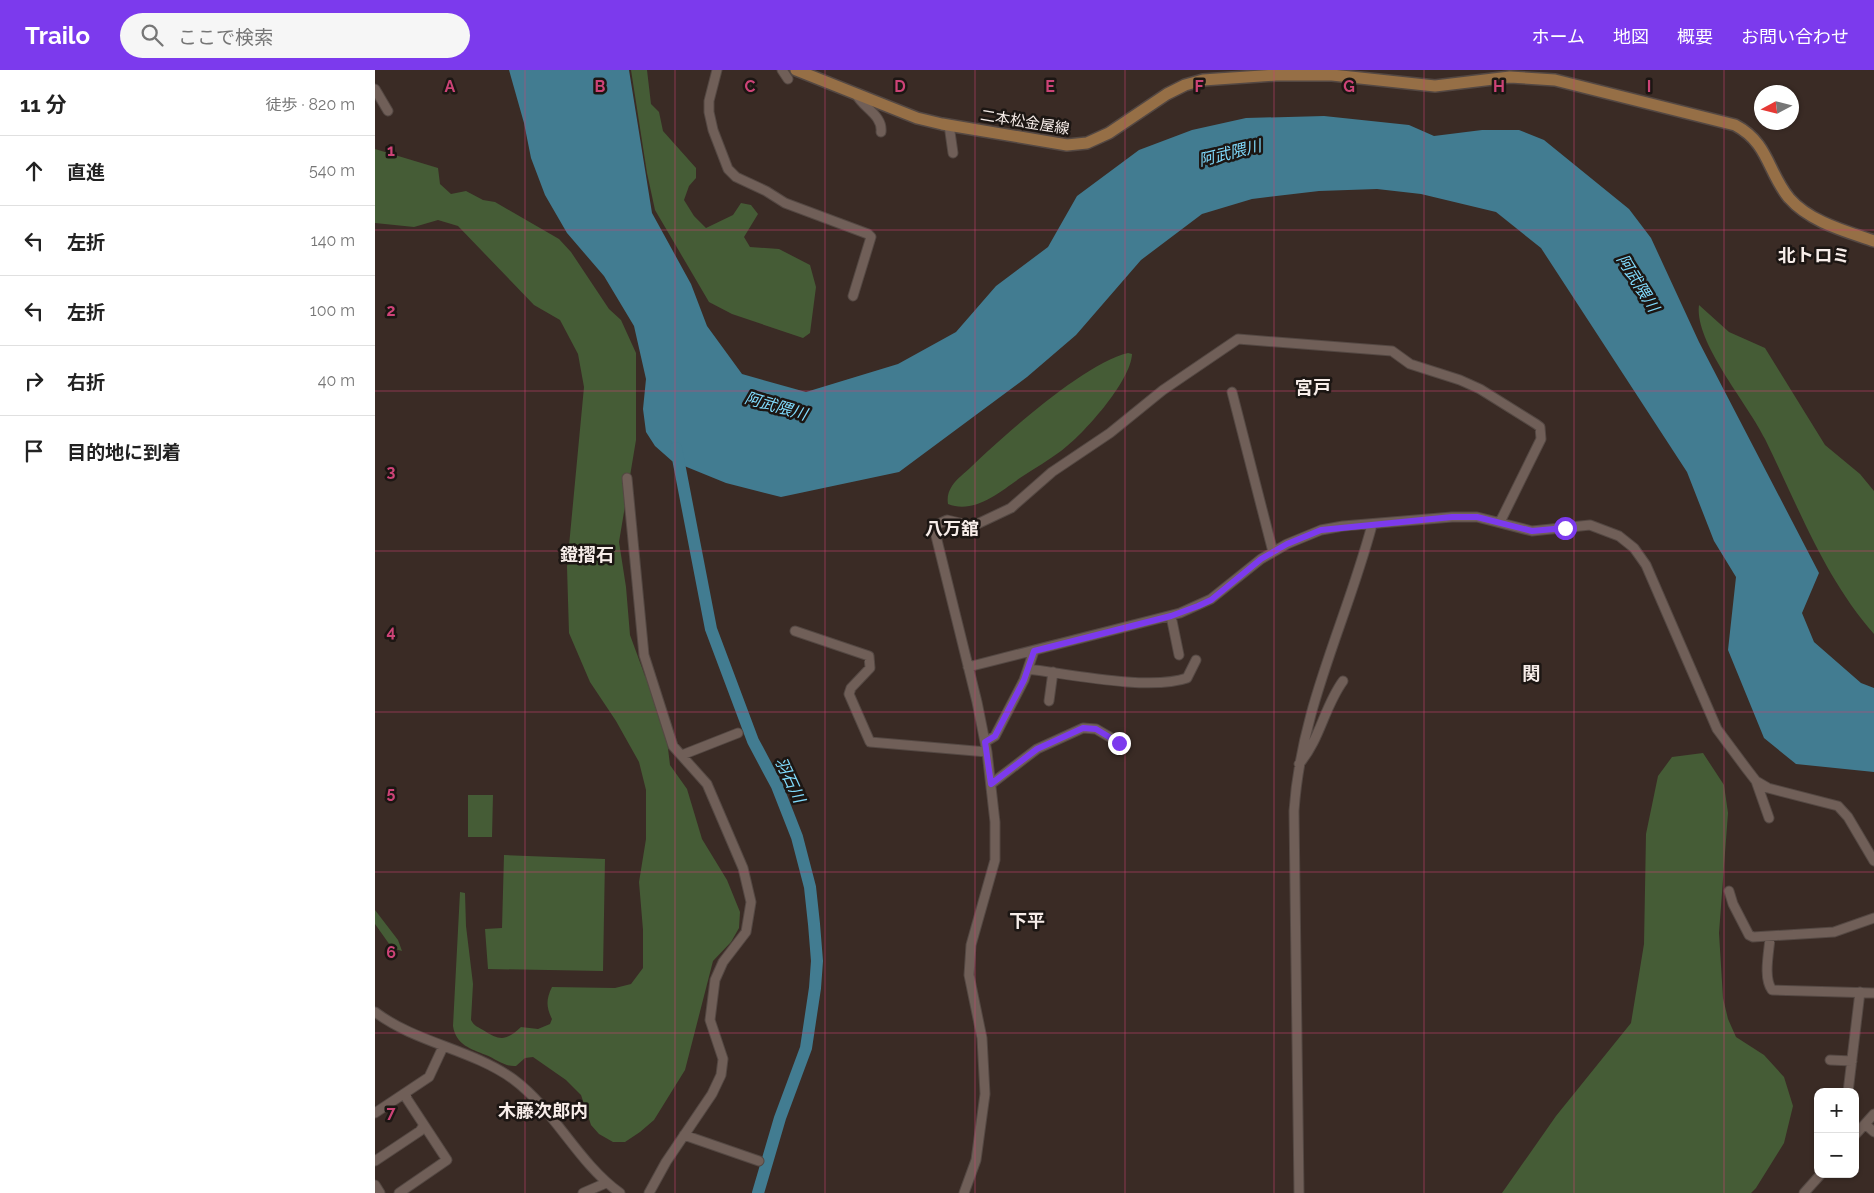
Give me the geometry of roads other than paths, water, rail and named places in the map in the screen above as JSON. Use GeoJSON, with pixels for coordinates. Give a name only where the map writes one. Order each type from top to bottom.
{"type":"FeatureCollection","features":[{"type":"Feature","properties":{"kind":"main road","name":"二本松金屋線"},"geometry":{"type":"LineString","coordinates":[[797,70],[917,118],[949,125],[1077,145],[1109,133],[1167,94],[1203,80],[1276,75],[1333,75],[1435,86],[1510,77],[1555,80],[1735,125],[1747,132],[1759,144],[1790,198],[1826,224],[1874,241]]}},
{"type":"Feature","properties":{"kind":"street"},"geometry":{"type":"LineString","coordinates":[[717,70],[709,101],[709,112],[713,130],[732,173],[785,203],[868,234],[871,237],[853,296]]}},
{"type":"Feature","properties":{"kind":"street"},"geometry":{"type":"LineString","coordinates":[[782,70],[788,79]]}},
{"type":"Feature","properties":{"kind":"street"},"geometry":{"type":"LineString","coordinates":[[375,89],[387,111]]}},
{"type":"Feature","properties":{"kind":"street"},"geometry":{"type":"LineString","coordinates":[[856,94],[860,102],[882,125],[881,132]]}},
{"type":"Feature","properties":{"kind":"street"},"geometry":{"type":"LineString","coordinates":[[949,125],[953,153]]}},
{"type":"Feature","properties":{"kind":"street"},"geometry":{"type":"LineString","coordinates":[[964,1193],[976,1160],[985,1094],[982,1038],[969,975],[971,946],[995,860],[995,822],[986,747],[935,532],[936,525],[947,520],[973,526],[1011,508],[1052,472],[1110,433],[1163,390],[1238,339],[1392,351],[1410,364],[1461,380],[1480,389],[1536,424],[1540,427],[1541,438],[1501,520]]}},
{"type":"Feature","properties":{"kind":"street"},"geometry":{"type":"LineString","coordinates":[[1232,392],[1273,552]]}},
{"type":"Feature","properties":{"kind":"street"},"geometry":{"type":"LineString","coordinates":[[627,478],[644,655],[673,746],[710,791],[743,868],[751,902],[745,932],[723,962],[715,980],[710,1020],[723,1059],[721,1075],[712,1094],[684,1135],[649,1193]]}},
{"type":"Feature","properties":{"kind":"street"},"geometry":{"type":"LineString","coordinates":[[968,667],[1171,616],[1211,600],[1273,552],[1305,535],[1321,530],[1452,517],[1477,517],[1532,531],[1589,525],[1619,536],[1634,548],[1646,564],[1717,729],[1756,781],[1769,818]]}},
{"type":"Feature","properties":{"kind":"street"},"geometry":{"type":"LineString","coordinates":[[1299,1193],[1294,810],[1299,764],[1305,729],[1372,525]]}},
{"type":"Feature","properties":{"kind":"street"},"geometry":{"type":"LineString","coordinates":[[1171,616],[1179,655]]}},
{"type":"Feature","properties":{"kind":"street"},"geometry":{"type":"LineString","coordinates":[[795,632],[869,656],[870,668],[851,688],[849,694],[870,742],[986,747]]}},
{"type":"Feature","properties":{"kind":"street"},"geometry":{"type":"LineString","coordinates":[[986,747],[995,736],[1028,669],[1034,651]]}},
{"type":"Feature","properties":{"kind":"street"},"geometry":{"type":"LineString","coordinates":[[1028,669],[1134,683],[1178,681],[1187,678],[1196,660]]}},
{"type":"Feature","properties":{"kind":"street"},"geometry":{"type":"LineString","coordinates":[[1049,702],[1053,672]]}},
{"type":"Feature","properties":{"kind":"street"},"geometry":{"type":"LineString","coordinates":[[1299,764],[1311,750],[1330,703],[1343,681]]}},
{"type":"Feature","properties":{"kind":"street"},"geometry":{"type":"LineString","coordinates":[[991,784],[1037,749],[1083,728],[1096,729],[1119,743]]}},
{"type":"Feature","properties":{"kind":"street"},"geometry":{"type":"LineString","coordinates":[[682,755],[738,733]]}},
{"type":"Feature","properties":{"kind":"street"},"geometry":{"type":"LineString","coordinates":[[1756,781],[1768,788],[1838,806],[1848,816],[1874,861]]}},
{"type":"Feature","properties":{"kind":"street"},"geometry":{"type":"LineString","coordinates":[[1729,890],[1733,904],[1749,934],[1753,937],[1770,938],[1834,932],[1874,918]]}},
{"type":"Feature","properties":{"kind":"street"},"geometry":{"type":"LineString","coordinates":[[1770,938],[1768,976],[1769,986],[1772,990],[1874,993]]}},
{"type":"Feature","properties":{"kind":"street"},"geometry":{"type":"LineString","coordinates":[[1848,1088],[1857,991],[1849,982]]}},
{"type":"Feature","properties":{"kind":"street"},"geometry":{"type":"LineString","coordinates":[[375,1012],[406,1031],[501,1072],[519,1084],[605,1183],[620,1193]]}},
{"type":"Feature","properties":{"kind":"street"},"geometry":{"type":"LineString","coordinates":[[375,1113],[429,1077],[443,1046]]}},
{"type":"Feature","properties":{"kind":"street"},"geometry":{"type":"LineString","coordinates":[[1830,1060],[1851,1061]]}},
{"type":"Feature","properties":{"kind":"street"},"geometry":{"type":"LineString","coordinates":[[399,1193],[447,1160],[407,1099],[406,1094]]}},
{"type":"Feature","properties":{"kind":"street"},"geometry":{"type":"LineString","coordinates":[[1857,1133],[1874,1114]]}},
{"type":"Feature","properties":{"kind":"street"},"geometry":{"type":"LineString","coordinates":[[1865,1124],[1874,1132]]}},
{"type":"Feature","properties":{"kind":"street"},"geometry":{"type":"LineString","coordinates":[[375,1161],[420,1132],[424,1125]]}},
{"type":"Feature","properties":{"kind":"street"},"geometry":{"type":"LineString","coordinates":[[684,1135],[759,1161]]}},
{"type":"Feature","properties":{"kind":"street"},"geometry":{"type":"LineString","coordinates":[[1804,1193],[1817,1178]]}},
{"type":"Feature","properties":{"kind":"street"},"geometry":{"type":"LineString","coordinates":[[583,1193],[605,1183]]}},
{"type":"Feature","properties":{"kind":"street"},"geometry":{"type":"LineString","coordinates":[[375,1185],[380,1193]]}},
{"type":"Feature","properties":{"kind":"water","name":"阿武隈川"},"geometry":{"type":"Polygon","coordinates":[[[509,70],[629,70],[652,213],[691,284],[707,326],[742,374],[806,392],[898,364],[956,332],[996,286],[1048,247],[1077,196],[1139,150],[1192,130],[1246,118],[1324,116],[1409,125],[1434,136],[1482,130],[1519,130],[1544,140],[1629,209],[1651,238],[1699,342],[1819,573],[1802,613],[1814,642],[1861,683],[1874,688],[1874,772],[1796,764],[1764,738],[1728,650],[1736,577],[1714,541],[1687,472],[1541,248],[1496,212],[1421,194],[1377,189],[1319,191],[1252,199],[1202,214],[1141,260],[1076,335],[1027,377],[899,472],[781,497],[726,483],[672,461],[655,446],[646,432],[643,409],[646,379],[634,326],[604,276],[567,233],[545,195],[531,158],[524,123],[509,70]]]}},
{"type":"Feature","properties":{"kind":"waterway","name":"羽石川"},"geometry":{"type":"LineString","coordinates":[[676,448],[711,629],[753,741],[777,786],[797,837],[810,887],[817,961],[806,1048],[780,1118],[758,1193]]}},
{"type":"Feature","properties":{"kind":"district","name":"北トロミ"},"geometry":{"type":"Point","coordinates":[1814,255]}},
{"type":"Feature","properties":{"kind":"district","name":"宮戸"},"geometry":{"type":"Point","coordinates":[1313,387]}},
{"type":"Feature","properties":{"kind":"district","name":"八万舘"},"geometry":{"type":"Point","coordinates":[952,528]}},
{"type":"Feature","properties":{"kind":"district","name":"鐙摺石"},"geometry":{"type":"Point","coordinates":[587,554]}},
{"type":"Feature","properties":{"kind":"district","name":"関"},"geometry":{"type":"Point","coordinates":[1531,673]}},
{"type":"Feature","properties":{"kind":"district","name":"下平"},"geometry":{"type":"Point","coordinates":[1027,920]}},
{"type":"Feature","properties":{"kind":"district","name":"木藤次郎内"},"geometry":{"type":"Point","coordinates":[543,1110]}}]}
